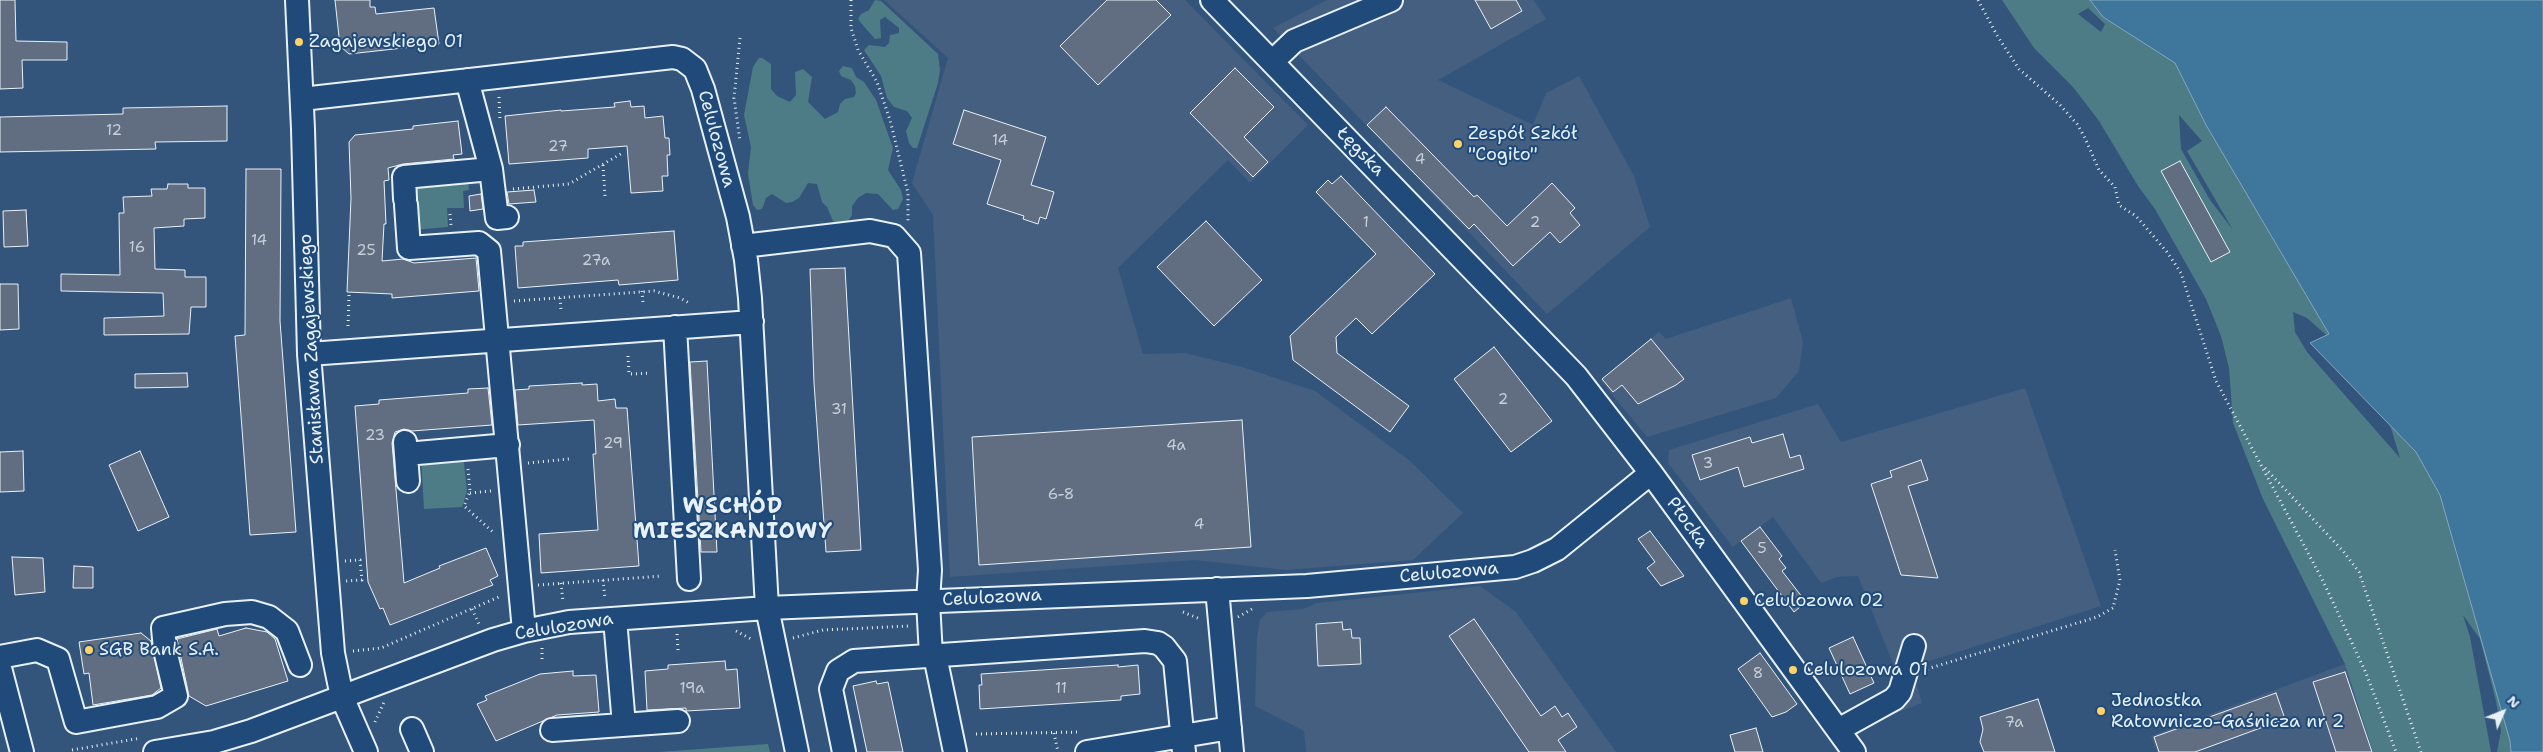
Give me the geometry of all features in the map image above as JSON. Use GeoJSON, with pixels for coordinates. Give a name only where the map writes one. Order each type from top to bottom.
{"type":"FeatureCollection","features":[{"type":"Feature","properties":{"kind":"street","name":"Stanisława Zagajewskiego"},"geometry":{"type":"LineString","coordinates":[[297,0],[302,99],[309,354],[332,653],[342,697]]}},
{"type":"Feature","properties":{"kind":"street","name":"Łęgska"},"geometry":{"type":"LineString","coordinates":[[1212,0],[1508,305]]}},
{"type":"Feature","properties":{"kind":"street"},"geometry":{"type":"LineString","coordinates":[[1272,62],[1294,40],[1392,0]]}},
{"type":"Feature","properties":{"kind":"street","name":"Celulozowa"},"geometry":{"type":"LineString","coordinates":[[302,99],[673,57],[682,59],[690,64],[698,75],[738,217],[743,246],[752,322],[767,608]]}},
{"type":"Feature","properties":{"kind":"street"},"geometry":{"type":"LineString","coordinates":[[467,80],[491,169],[497,218],[506,217]]}},
{"type":"Feature","properties":{"kind":"street"},"geometry":{"type":"LineString","coordinates":[[491,169],[404,177],[409,248],[479,243],[489,251],[499,340],[520,588],[529,639]]}},
{"type":"Feature","properties":{"kind":"street"},"geometry":{"type":"LineString","coordinates":[[743,246],[870,230],[894,236],[909,253],[930,570],[928,601],[933,656],[955,752]]}},
{"type":"Feature","properties":{"kind":"street","name":"Płocka"},"geometry":{"type":"LineString","coordinates":[[1508,305],[1576,376],[1651,473],[1854,752]]}},
{"type":"Feature","properties":{"kind":"street"},"geometry":{"type":"LineString","coordinates":[[309,354],[752,322]]}},
{"type":"Feature","properties":{"kind":"street"},"geometry":{"type":"LineString","coordinates":[[675,327],[689,578]]}},
{"type":"Feature","properties":{"kind":"street"},"geometry":{"type":"LineString","coordinates":[[408,481],[405,448],[466,448],[509,454]]}},
{"type":"Feature","properties":{"kind":"street","name":"Celulozowa"},"geometry":{"type":"LineString","coordinates":[[155,752],[228,745],[251,731],[342,697],[529,639],[569,622],[610,609],[767,608],[1307,586],[1515,567],[1533,561],[1557,549],[1651,473]]}},
{"type":"Feature","properties":{"kind":"street"},"geometry":{"type":"LineString","coordinates":[[1217,589],[1232,752]]}},
{"type":"Feature","properties":{"kind":"street"},"geometry":{"type":"LineString","coordinates":[[767,608],[796,752]]}},
{"type":"Feature","properties":{"kind":"street"},"geometry":{"type":"LineString","coordinates":[[610,609],[624,725]]}},
{"type":"Feature","properties":{"kind":"street"},"geometry":{"type":"LineString","coordinates":[[0,657],[37,650],[58,659],[76,722],[157,707],[176,696],[165,650],[163,628],[225,614],[252,612],[269,617],[287,631],[300,665]]}},
{"type":"Feature","properties":{"kind":"street"},"geometry":{"type":"LineString","coordinates":[[844,752],[832,689],[838,672],[854,661],[1144,642],[1158,643],[1171,653],[1175,661],[1184,743]]}},
{"type":"Feature","properties":{"kind":"street"},"geometry":{"type":"LineString","coordinates":[[1838,730],[1889,703],[1900,692],[1914,646]]}},
{"type":"Feature","properties":{"kind":"street"},"geometry":{"type":"LineString","coordinates":[[0,668],[6,715],[22,752]]}},
{"type":"Feature","properties":{"kind":"street"},"geometry":{"type":"LineString","coordinates":[[342,697],[366,752]]}},
{"type":"Feature","properties":{"kind":"street"},"geometry":{"type":"LineString","coordinates":[[552,730],[678,721]]}},
{"type":"Feature","properties":{"kind":"street"},"geometry":{"type":"LineString","coordinates":[[1087,741],[1184,743],[1230,728]]}},
{"type":"Feature","properties":{"kind":"street"},"geometry":{"type":"LineString","coordinates":[[412,729],[422,752]]}},
{"type":"Feature","properties":{"kind":"path"},"geometry":{"type":"LineString","coordinates":[[851,0],[850,28],[858,50],[877,82],[890,120],[908,193],[909,253]]}},
{"type":"Feature","properties":{"kind":"path"},"geometry":{"type":"LineString","coordinates":[[1978,0],[1998,37],[2019,69],[2060,105],[2077,124],[2098,170],[2115,187],[2119,205],[2136,216],[2167,252],[2181,273],[2216,381],[2323,581],[2366,673],[2396,752]]}},
{"type":"Feature","properties":{"kind":"path"},"geometry":{"type":"LineString","coordinates":[[740,38],[734,98],[741,146]]}},
{"type":"Feature","properties":{"kind":"path"},"geometry":{"type":"LineString","coordinates":[[499,102],[501,129]]}},
{"type":"Feature","properties":{"kind":"path"},"geometry":{"type":"LineString","coordinates":[[509,188],[569,184],[624,152]]}},
{"type":"Feature","properties":{"kind":"path"},"geometry":{"type":"LineString","coordinates":[[603,165],[606,197]]}},
{"type":"Feature","properties":{"kind":"path"},"geometry":{"type":"LineString","coordinates":[[512,301],[654,290],[680,298],[689,303]]}},
{"type":"Feature","properties":{"kind":"path"},"geometry":{"type":"LineString","coordinates":[[642,291],[643,303]]}},
{"type":"Feature","properties":{"kind":"path"},"geometry":{"type":"LineString","coordinates":[[348,326],[349,294]]}},
{"type":"Feature","properties":{"kind":"path"},"geometry":{"type":"LineString","coordinates":[[560,298],[562,310]]}},
{"type":"Feature","properties":{"kind":"path"},"geometry":{"type":"LineString","coordinates":[[628,356],[629,374],[651,373]]}},
{"type":"Feature","properties":{"kind":"path"},"geometry":{"type":"LineString","coordinates":[[466,448],[470,491],[464,506],[517,554]]}},
{"type":"Feature","properties":{"kind":"path"},"geometry":{"type":"LineString","coordinates":[[509,454],[569,459]]}},
{"type":"Feature","properties":{"kind":"path"},"geometry":{"type":"LineString","coordinates":[[2261,464],[2343,551],[2359,572],[2421,752]]}},
{"type":"Feature","properties":{"kind":"path"},"geometry":{"type":"LineString","coordinates":[[1904,680],[1924,670],[2097,616],[2113,608],[2120,580],[2115,550]]}},
{"type":"Feature","properties":{"kind":"path"},"geometry":{"type":"LineString","coordinates":[[344,561],[360,560],[362,580],[346,581]]}},
{"type":"Feature","properties":{"kind":"path"},"geometry":{"type":"LineString","coordinates":[[352,651],[381,648],[520,588],[561,583],[662,576]]}},
{"type":"Feature","properties":{"kind":"path"},"geometry":{"type":"LineString","coordinates":[[603,580],[610,609]]}},
{"type":"Feature","properties":{"kind":"path"},"geometry":{"type":"LineString","coordinates":[[561,583],[563,604]]}},
{"type":"Feature","properties":{"kind":"path"},"geometry":{"type":"LineString","coordinates":[[472,609],[479,624]]}},
{"type":"Feature","properties":{"kind":"path"},"geometry":{"type":"LineString","coordinates":[[731,629],[760,642]]}},
{"type":"Feature","properties":{"kind":"path"},"geometry":{"type":"LineString","coordinates":[[668,634],[685,632]]}},
{"type":"Feature","properties":{"kind":"path"},"geometry":{"type":"LineString","coordinates":[[677,633],[678,650]]}},
{"type":"Feature","properties":{"kind":"path"},"geometry":{"type":"LineString","coordinates":[[529,639],[542,645],[549,644]]}},
{"type":"Feature","properties":{"kind":"path"},"geometry":{"type":"LineString","coordinates":[[542,645],[542,659]]}},
{"type":"Feature","properties":{"kind":"path"},"geometry":{"type":"LineString","coordinates":[[370,726],[374,724],[384,702],[389,699]]}},
{"type":"Feature","properties":{"kind":"path"},"geometry":{"type":"LineString","coordinates":[[1054,732],[1058,752]]}},
{"type":"Feature","properties":{"kind":"path"},"geometry":{"type":"LineString","coordinates":[[976,734],[1071,733],[1087,741]]}},
{"type":"Feature","properties":{"kind":"path"},"geometry":{"type":"LineString","coordinates":[[72,750],[81,749]]}},
{"type":"Feature","properties":{"kind":"shaded area"},"geometry":{"type":"Polygon","coordinates":[[[884,0],[1185,0],[1308,125],[1250,183],[1228,160],[1118,268],[1143,354],[1185,353],[1242,367],[1315,391],[1410,461],[1463,513],[1413,560],[1286,570],[1195,560],[950,577],[933,215],[912,183],[948,58],[884,0]]]}},
{"type":"Feature","properties":{"kind":"shaded area"},"geometry":{"type":"Polygon","coordinates":[[[1327,0],[1534,0],[1546,19],[1438,80],[1533,125],[1546,93],[1579,76],[1634,176],[1650,227],[1547,314],[1273,28],[1327,0]]]}},
{"type":"Feature","properties":{"kind":"shaded area"},"geometry":{"type":"Polygon","coordinates":[[[2090,0],[2543,0],[2543,752],[2511,752],[2510,741],[2440,495],[2416,452],[2310,343],[2329,334],[2206,125],[2175,63],[2103,17],[2090,0]]]}},
{"type":"Feature","properties":{"kind":"shaded area"},"geometry":{"type":"Polygon","coordinates":[[[1791,298],[1803,342],[1799,371],[1776,398],[1647,437],[1601,381],[1659,332],[1666,339],[1791,298]]]}},
{"type":"Feature","properties":{"kind":"shaded area"},"geometry":{"type":"Polygon","coordinates":[[[2025,388],[2101,606],[1920,664],[1915,681],[1922,703],[1861,727],[1849,710],[1886,694],[1894,666],[1858,576],[1837,577],[1821,583],[1773,517],[1733,547],[1668,463],[1669,450],[1818,404],[1841,442],[2025,388]]]}},
{"type":"Feature","properties":{"kind":"shaded area"},"geometry":{"type":"Polygon","coordinates":[[[1480,586],[1516,612],[1616,752],[1306,752],[1304,731],[1255,706],[1257,636],[1260,620],[1267,612],[1303,609],[1317,603],[1480,586]]]}},
{"type":"Feature","properties":{"kind":"shaded area"},"geometry":{"type":"Polygon","coordinates":[[[2345,664],[2373,752],[2157,752],[2151,736],[2345,664]]]}},
{"type":"Feature","properties":{"kind":"green space"},"geometry":{"type":"Polygon","coordinates":[[[875,0],[881,1],[938,54],[940,70],[938,83],[917,148],[913,148],[909,143],[906,131],[912,118],[907,111],[894,107],[887,98],[881,76],[864,50],[869,45],[885,47],[889,43],[890,35],[899,33],[899,28],[885,17],[880,20],[881,38],[875,39],[858,19],[861,14],[869,10],[875,0]]]}},
{"type":"Feature","properties":{"kind":"green space"},"geometry":{"type":"Polygon","coordinates":[[[2002,0],[2543,0],[2543,752],[2497,752],[2501,731],[2496,701],[2480,639],[2463,615],[2470,637],[2491,752],[2373,752],[2345,664],[2263,499],[2233,423],[2229,368],[2221,336],[2206,299],[2155,209],[2138,186],[2099,121],[2073,87],[2034,48],[2002,0]],[[2088,8],[2078,14],[2101,32],[2105,24],[2088,8]],[[2179,115],[2181,149],[2210,200],[2233,230],[2187,151],[2202,141],[2179,115]],[[2293,312],[2295,332],[2307,352],[2400,458],[2391,428],[2369,380],[2349,355],[2307,318],[2293,312]]]}},
{"type":"Feature","properties":{"kind":"green space"},"geometry":{"type":"Polygon","coordinates":[[[759,58],[771,64],[771,89],[777,96],[790,102],[796,95],[795,72],[803,69],[812,77],[808,102],[825,119],[838,112],[840,104],[845,99],[854,97],[856,93],[855,86],[851,80],[841,76],[839,71],[843,66],[852,68],[856,77],[864,82],[876,100],[893,148],[888,170],[901,190],[903,199],[898,209],[893,210],[878,194],[866,193],[858,198],[852,206],[852,215],[847,223],[840,224],[833,221],[827,207],[822,202],[817,184],[808,183],[799,198],[792,202],[786,203],[772,194],[766,198],[762,209],[757,210],[753,205],[748,174],[751,147],[744,115],[753,67],[759,58]]]}},
{"type":"Feature","properties":{"kind":"green space"},"geometry":{"type":"Polygon","coordinates":[[[408,180],[468,180],[469,190],[463,191],[464,208],[447,208],[448,227],[412,230],[408,180]]]}},
{"type":"Feature","properties":{"kind":"green space"},"geometry":{"type":"Polygon","coordinates":[[[463,455],[467,491],[462,507],[424,509],[421,458],[463,455]]]}},
{"type":"Feature","properties":{"kind":"green space"},"geometry":{"type":"Polygon","coordinates":[[[768,744],[770,752],[659,752],[768,744]]]}},
{"type":"Feature","properties":{"kind":"building"},"geometry":{"type":"Polygon","coordinates":[[[0,0],[15,0],[16,41],[67,42],[67,60],[22,60],[23,88],[0,89],[0,0]]]}},
{"type":"Feature","properties":{"kind":"building"},"geometry":{"type":"Polygon","coordinates":[[[335,0],[370,0],[370,7],[375,7],[376,14],[434,8],[439,44],[349,54],[340,46],[335,0]]]}},
{"type":"Feature","properties":{"kind":"building"},"geometry":{"type":"Polygon","coordinates":[[[1107,0],[1156,0],[1171,15],[1098,85],[1060,46],[1107,0]]]}},
{"type":"Feature","properties":{"kind":"building"},"geometry":{"type":"Polygon","coordinates":[[[1475,0],[1516,0],[1522,11],[1491,29],[1475,0]]]}},
{"type":"Feature","properties":{"kind":"building"},"geometry":{"type":"Polygon","coordinates":[[[1235,68],[1274,107],[1244,137],[1268,162],[1253,177],[1190,113],[1235,68]]]}},
{"type":"Feature","properties":{"kind":"building"},"geometry":{"type":"Polygon","coordinates":[[[630,101],[631,107],[644,106],[645,118],[663,116],[665,138],[669,138],[670,155],[667,155],[668,176],[662,176],[663,191],[631,193],[627,146],[588,149],[588,158],[509,164],[505,116],[615,107],[614,103],[630,101]]]}},
{"type":"Feature","properties":{"kind":"building"},"geometry":{"type":"Polygon","coordinates":[[[227,106],[227,141],[155,142],[156,149],[0,152],[0,117],[123,114],[123,108],[227,106]]]}},
{"type":"Feature","properties":{"kind":"building"},"geometry":{"type":"Polygon","coordinates":[[[1386,107],[1474,197],[1477,195],[1507,226],[1552,183],[1575,208],[1570,213],[1580,225],[1560,243],[1550,232],[1513,266],[1474,224],[1469,229],[1367,125],[1386,107]]]}},
{"type":"Feature","properties":{"kind":"building"},"geometry":{"type":"Polygon","coordinates":[[[964,110],[1046,137],[1031,185],[1054,192],[1046,219],[1040,217],[1038,224],[1023,219],[1024,216],[987,204],[1001,160],[953,144],[964,110]]]}},
{"type":"Feature","properties":{"kind":"building"},"geometry":{"type":"Polygon","coordinates":[[[458,121],[462,154],[453,155],[454,159],[403,164],[388,168],[389,180],[384,181],[386,224],[384,224],[382,261],[403,259],[414,263],[476,258],[479,291],[392,298],[392,294],[347,292],[351,198],[349,142],[355,135],[413,129],[413,126],[458,121]]]}},
{"type":"Feature","properties":{"kind":"building"},"geometry":{"type":"Polygon","coordinates":[[[2180,161],[2230,252],[2211,262],[2161,171],[2180,161]]]}},
{"type":"Feature","properties":{"kind":"building"},"geometry":{"type":"Polygon","coordinates":[[[246,169],[281,169],[280,321],[296,532],[250,535],[235,336],[245,335],[246,169]]]}},
{"type":"Feature","properties":{"kind":"building"},"geometry":{"type":"Polygon","coordinates":[[[1341,176],[1435,274],[1372,334],[1356,318],[1336,337],[1337,353],[1409,406],[1390,432],[1293,360],[1290,336],[1376,254],[1316,192],[1328,180],[1332,184],[1341,176]]]}},
{"type":"Feature","properties":{"kind":"building"},"geometry":{"type":"Polygon","coordinates":[[[168,184],[188,184],[188,188],[205,188],[205,218],[184,219],[184,226],[154,228],[155,269],[185,270],[185,277],[206,277],[206,307],[191,307],[189,334],[104,335],[104,318],[164,316],[163,293],[61,291],[61,274],[120,275],[119,213],[124,213],[123,197],[152,196],[151,189],[167,189],[168,184]]]}},
{"type":"Feature","properties":{"kind":"building"},"geometry":{"type":"Polygon","coordinates":[[[534,190],[536,202],[509,204],[507,192],[534,190]]]}},
{"type":"Feature","properties":{"kind":"building"},"geometry":{"type":"Polygon","coordinates":[[[481,194],[483,209],[470,211],[469,196],[481,194]]]}},
{"type":"Feature","properties":{"kind":"building"},"geometry":{"type":"Polygon","coordinates":[[[26,210],[28,246],[4,247],[3,211],[26,210]]]}},
{"type":"Feature","properties":{"kind":"building"},"geometry":{"type":"Polygon","coordinates":[[[1206,221],[1262,280],[1214,326],[1157,267],[1206,221]]]}},
{"type":"Feature","properties":{"kind":"building"},"geometry":{"type":"Polygon","coordinates":[[[674,231],[678,280],[619,285],[618,280],[518,288],[515,246],[523,246],[523,242],[674,231]]]}},
{"type":"Feature","properties":{"kind":"building"},"geometry":{"type":"Polygon","coordinates":[[[845,268],[861,550],[826,552],[814,383],[810,269],[845,268]]]}},
{"type":"Feature","properties":{"kind":"building"},"geometry":{"type":"Polygon","coordinates":[[[0,284],[18,284],[19,329],[0,330],[0,284]]]}},
{"type":"Feature","properties":{"kind":"building"},"geometry":{"type":"Polygon","coordinates":[[[1651,339],[1684,379],[1638,404],[1622,385],[1613,392],[1602,379],[1651,339]]]}},
{"type":"Feature","properties":{"kind":"building"},"geometry":{"type":"Polygon","coordinates":[[[1494,347],[1552,421],[1511,452],[1454,379],[1494,347]]]}},
{"type":"Feature","properties":{"kind":"building"},"geometry":{"type":"Polygon","coordinates":[[[707,361],[717,552],[701,552],[690,362],[707,361]]]}},
{"type":"Feature","properties":{"kind":"building"},"geometry":{"type":"Polygon","coordinates":[[[187,373],[188,387],[135,388],[135,374],[187,373]]]}},
{"type":"Feature","properties":{"kind":"building"},"geometry":{"type":"Polygon","coordinates":[[[582,383],[582,385],[597,384],[598,401],[615,399],[616,408],[627,408],[639,566],[541,573],[539,534],[598,530],[593,454],[596,454],[594,420],[518,425],[515,390],[529,389],[529,386],[582,383]]]}},
{"type":"Feature","properties":{"kind":"building"},"geometry":{"type":"Polygon","coordinates":[[[488,388],[492,425],[412,431],[404,429],[395,432],[392,443],[404,583],[440,568],[439,566],[486,548],[498,576],[490,580],[493,585],[390,625],[383,608],[380,609],[368,582],[355,406],[379,404],[379,400],[468,393],[468,389],[488,388]]]}},
{"type":"Feature","properties":{"kind":"building"},"geometry":{"type":"Polygon","coordinates":[[[1242,420],[1251,547],[979,565],[972,437],[1242,420]]]}},
{"type":"Feature","properties":{"kind":"building"},"geometry":{"type":"Polygon","coordinates":[[[1783,434],[1790,458],[1800,455],[1804,469],[1744,487],[1738,467],[1700,480],[1692,455],[1750,437],[1752,443],[1783,434]]]}},
{"type":"Feature","properties":{"kind":"building"},"geometry":{"type":"Polygon","coordinates":[[[23,451],[24,491],[0,492],[0,452],[23,451]]]}},
{"type":"Feature","properties":{"kind":"building"},"geometry":{"type":"Polygon","coordinates":[[[140,451],[169,517],[138,531],[109,465],[140,451]]]}},
{"type":"Feature","properties":{"kind":"building"},"geometry":{"type":"Polygon","coordinates":[[[1921,460],[1928,480],[1908,486],[1938,578],[1901,575],[1871,484],[1892,477],[1890,471],[1921,460]]]}},
{"type":"Feature","properties":{"kind":"building"},"geometry":{"type":"Polygon","coordinates":[[[1760,527],[1782,556],[1779,559],[1786,568],[1782,571],[1806,602],[1794,612],[1741,541],[1760,527]]]}},
{"type":"Feature","properties":{"kind":"building"},"geometry":{"type":"Polygon","coordinates":[[[1650,531],[1684,576],[1661,586],[1647,568],[1655,562],[1638,539],[1650,531]]]}},
{"type":"Feature","properties":{"kind":"building"},"geometry":{"type":"Polygon","coordinates":[[[12,557],[43,558],[45,592],[15,595],[12,557]]]}},
{"type":"Feature","properties":{"kind":"building"},"geometry":{"type":"Polygon","coordinates":[[[74,566],[93,567],[93,588],[73,588],[74,566]]]}},
{"type":"Feature","properties":{"kind":"building"},"geometry":{"type":"Polygon","coordinates":[[[1474,619],[1541,716],[1555,706],[1562,717],[1568,713],[1577,727],[1558,740],[1566,752],[1529,752],[1449,636],[1474,619]]]}},
{"type":"Feature","properties":{"kind":"building"},"geometry":{"type":"Polygon","coordinates":[[[1342,622],[1343,630],[1351,629],[1352,638],[1360,638],[1361,664],[1318,666],[1316,624],[1342,622]]]}},
{"type":"Feature","properties":{"kind":"building"},"geometry":{"type":"Polygon","coordinates":[[[246,628],[267,632],[275,639],[288,681],[206,706],[189,696],[177,639],[217,629],[219,636],[246,628]]]}},
{"type":"Feature","properties":{"kind":"building"},"geometry":{"type":"Polygon","coordinates":[[[141,633],[151,641],[161,688],[152,695],[93,705],[89,673],[84,674],[79,642],[141,633]]]}},
{"type":"Feature","properties":{"kind":"building"},"geometry":{"type":"Polygon","coordinates":[[[1853,637],[1874,683],[1850,694],[1829,648],[1853,637]]]}},
{"type":"Feature","properties":{"kind":"building"},"geometry":{"type":"Polygon","coordinates":[[[1760,653],[1797,704],[1786,712],[1772,717],[1738,669],[1760,653]]]}},
{"type":"Feature","properties":{"kind":"building"},"geometry":{"type":"Polygon","coordinates":[[[725,661],[726,670],[737,669],[740,708],[686,711],[686,708],[647,710],[645,671],[668,669],[668,665],[725,661]]]}},
{"type":"Feature","properties":{"kind":"building"},"geometry":{"type":"Polygon","coordinates":[[[1118,665],[1118,667],[1138,665],[1140,694],[1121,696],[1121,700],[980,709],[979,685],[982,685],[981,674],[1118,665]]]}},
{"type":"Feature","properties":{"kind":"building"},"geometry":{"type":"Polygon","coordinates":[[[573,671],[573,676],[596,675],[599,712],[557,715],[496,741],[477,704],[487,700],[485,696],[540,674],[573,671]]]}},
{"type":"Feature","properties":{"kind":"building"},"geometry":{"type":"Polygon","coordinates":[[[2345,672],[2372,752],[2336,752],[2313,682],[2345,672]]]}},
{"type":"Feature","properties":{"kind":"building"},"geometry":{"type":"Polygon","coordinates":[[[876,681],[877,684],[888,682],[903,752],[867,752],[853,686],[876,681]]]}},
{"type":"Feature","properties":{"kind":"building"},"geometry":{"type":"Polygon","coordinates":[[[2276,693],[2285,719],[2195,752],[2159,752],[2154,737],[2276,693]]]}},
{"type":"Feature","properties":{"kind":"building"},"geometry":{"type":"Polygon","coordinates":[[[2038,699],[2055,752],[1984,752],[1980,742],[1983,729],[1980,717],[2038,699]]]}},
{"type":"Feature","properties":{"kind":"building"},"geometry":{"type":"Polygon","coordinates":[[[1756,728],[1763,752],[1735,752],[1730,735],[1756,728]]]}},
{"type":"Feature","properties":{"kind":"place","name":"Zagajewskiego 01"},"geometry":{"type":"Point","coordinates":[299,42]}},
{"type":"Feature","properties":{"kind":"place","name":"Zespół Szkół \"Cogito\""},"geometry":{"type":"Point","coordinates":[1458,144]}},
{"type":"Feature","properties":{"kind":"place","name":"Celulozowa 02"},"geometry":{"type":"Point","coordinates":[1744,601]}},
{"type":"Feature","properties":{"kind":"place","name":"SGB Bank S.A."},"geometry":{"type":"Point","coordinates":[89,650]}},
{"type":"Feature","properties":{"kind":"place","name":"Celulozowa 01"},"geometry":{"type":"Point","coordinates":[1793,670]}},
{"type":"Feature","properties":{"kind":"place","name":"Jednostka Ratowniczo-Gaśnicza nr 2"},"geometry":{"type":"Point","coordinates":[2101,711]}},
{"type":"Feature","properties":{"kind":"district","name":"WSCHÓD MIESZKANIOWY"},"geometry":{"type":"Point","coordinates":[733,520]}}]}
